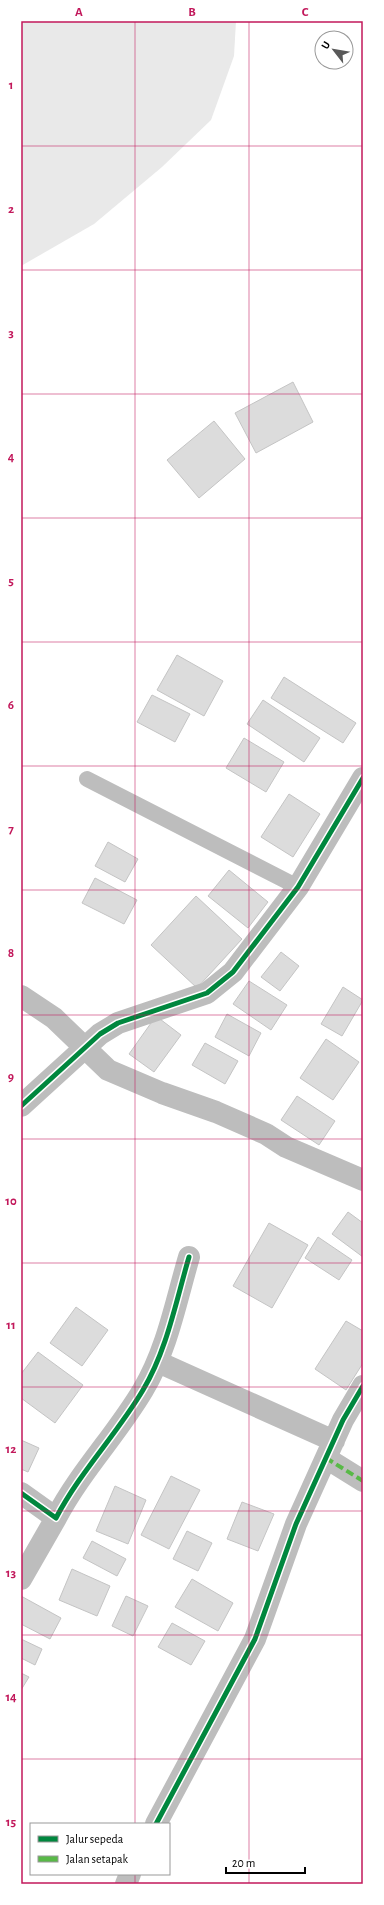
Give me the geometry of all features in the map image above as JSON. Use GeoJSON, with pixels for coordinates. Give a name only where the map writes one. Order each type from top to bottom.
{"type":"FeatureCollection","features":[{"type":"Feature","properties":{"kind":"street"},"geometry":{"type":"LineString","coordinates":[[21,1106],[100,1034],[118,1023],[207,992],[234,972],[298,887],[361,784]]}},
{"type":"Feature","properties":{"kind":"street"},"geometry":{"type":"LineString","coordinates":[[21,996],[54,1018],[108,1070],[162,1093],[237,1121],[266,1134],[286,1147],[363,1180]]}},
{"type":"Feature","properties":{"kind":"street"},"geometry":{"type":"LineString","coordinates":[[21,1579],[67,1498],[143,1390],[158,1362],[189,1257]]}},
{"type":"Feature","properties":{"kind":"street"},"geometry":{"type":"LineString","coordinates":[[158,1362],[330,1450],[363,1481]]}},
{"type":"Feature","properties":{"kind":"street"},"geometry":{"type":"LineString","coordinates":[[157,1823],[255,1639],[296,1524],[330,1450],[363,1386]]}},
{"type":"Feature","properties":{"kind":"street"},"geometry":{"type":"LineString","coordinates":[[21,1493],[56,1518]]}},
{"type":"Feature","properties":{"kind":"lane"},"geometry":{"type":"LineString","coordinates":[[87,779],[298,887]]}},
{"type":"Feature","properties":{"kind":"shaded area"},"geometry":{"type":"Polygon","coordinates":[[[21,21],[236,21],[234,56],[211,120],[162,167],[94,224],[21,266],[21,21]]]}},
{"type":"Feature","properties":{"kind":"building"},"geometry":{"type":"Polygon","coordinates":[[[293,382],[313,422],[256,453],[235,413],[293,382]]]}},
{"type":"Feature","properties":{"kind":"building"},"geometry":{"type":"Polygon","coordinates":[[[214,421],[245,459],[199,498],[167,460],[214,421]]]}},
{"type":"Feature","properties":{"kind":"building"},"geometry":{"type":"Polygon","coordinates":[[[177,655],[223,681],[204,716],[157,690],[177,655]]]}},
{"type":"Feature","properties":{"kind":"building"},"geometry":{"type":"Polygon","coordinates":[[[284,677],[356,723],[343,743],[271,698],[284,677]]]}},
{"type":"Feature","properties":{"kind":"building"},"geometry":{"type":"Polygon","coordinates":[[[152,695],[190,714],[175,742],[137,722],[152,695]]]}},
{"type":"Feature","properties":{"kind":"building"},"geometry":{"type":"Polygon","coordinates":[[[263,700],[320,738],[304,762],[247,724],[263,700]]]}},
{"type":"Feature","properties":{"kind":"building"},"geometry":{"type":"Polygon","coordinates":[[[244,738],[284,762],[266,792],[226,768],[244,738]]]}},
{"type":"Feature","properties":{"kind":"building"},"geometry":{"type":"Polygon","coordinates":[[[289,794],[320,814],[293,857],[261,837],[289,794]]]}},
{"type":"Feature","properties":{"kind":"building"},"geometry":{"type":"Polygon","coordinates":[[[108,842],[138,859],[125,882],[95,866],[108,842]]]}},
{"type":"Feature","properties":{"kind":"building"},"geometry":{"type":"Polygon","coordinates":[[[229,870],[268,902],[248,928],[208,896],[229,870]]]}},
{"type":"Feature","properties":{"kind":"building"},"geometry":{"type":"Polygon","coordinates":[[[95,878],[137,900],[124,924],[82,903],[95,878]]]}},
{"type":"Feature","properties":{"kind":"building"},"geometry":{"type":"Polygon","coordinates":[[[196,896],[242,939],[197,988],[151,945],[196,896]]]}},
{"type":"Feature","properties":{"kind":"building"},"geometry":{"type":"Polygon","coordinates":[[[281,952],[299,966],[280,991],[261,977],[281,952]]]}},
{"type":"Feature","properties":{"kind":"building"},"geometry":{"type":"Polygon","coordinates":[[[249,981],[287,1005],[271,1030],[233,1004],[249,981]]]}},
{"type":"Feature","properties":{"kind":"building"},"geometry":{"type":"Polygon","coordinates":[[[343,987],[363,1000],[342,1036],[321,1024],[343,987]]]}},
{"type":"Feature","properties":{"kind":"building"},"geometry":{"type":"Polygon","coordinates":[[[227,1014],[261,1033],[249,1056],[215,1037],[227,1014]]]}},
{"type":"Feature","properties":{"kind":"building"},"geometry":{"type":"Polygon","coordinates":[[[156,1016],[181,1035],[154,1072],[129,1054],[156,1016]]]}},
{"type":"Feature","properties":{"kind":"building"},"geometry":{"type":"Polygon","coordinates":[[[326,1039],[359,1062],[333,1100],[300,1078],[326,1039]]]}},
{"type":"Feature","properties":{"kind":"building"},"geometry":{"type":"Polygon","coordinates":[[[205,1043],[238,1061],[225,1084],[192,1065],[205,1043]]]}},
{"type":"Feature","properties":{"kind":"building"},"geometry":{"type":"Polygon","coordinates":[[[297,1096],[335,1121],[319,1145],[281,1120],[297,1096]]]}},
{"type":"Feature","properties":{"kind":"building"},"geometry":{"type":"Polygon","coordinates":[[[348,1212],[363,1223],[363,1257],[332,1234],[348,1212]]]}},
{"type":"Feature","properties":{"kind":"building"},"geometry":{"type":"Polygon","coordinates":[[[269,1223],[308,1245],[272,1308],[233,1286],[269,1223]]]}},
{"type":"Feature","properties":{"kind":"building"},"geometry":{"type":"Polygon","coordinates":[[[318,1237],[352,1260],[339,1280],[305,1258],[318,1237]]]}},
{"type":"Feature","properties":{"kind":"building"},"geometry":{"type":"Polygon","coordinates":[[[76,1307],[108,1330],[82,1366],[50,1343],[76,1307]]]}},
{"type":"Feature","properties":{"kind":"building"},"geometry":{"type":"Polygon","coordinates":[[[346,1321],[363,1331],[363,1363],[346,1390],[315,1369],[346,1321]]]}},
{"type":"Feature","properties":{"kind":"building"},"geometry":{"type":"Polygon","coordinates":[[[38,1352],[83,1385],[55,1423],[21,1398],[21,1374],[38,1352]]]}},
{"type":"Feature","properties":{"kind":"building"},"geometry":{"type":"Polygon","coordinates":[[[21,1440],[39,1448],[28,1472],[21,1469],[21,1440]]]}},
{"type":"Feature","properties":{"kind":"building"},"geometry":{"type":"Polygon","coordinates":[[[171,1476],[200,1490],[169,1549],[141,1535],[171,1476]]]}},
{"type":"Feature","properties":{"kind":"building"},"geometry":{"type":"Polygon","coordinates":[[[115,1486],[146,1500],[128,1544],[96,1531],[115,1486]]]}},
{"type":"Feature","properties":{"kind":"building"},"geometry":{"type":"Polygon","coordinates":[[[242,1502],[274,1514],[258,1551],[227,1539],[242,1502]]]}},
{"type":"Feature","properties":{"kind":"building"},"geometry":{"type":"Polygon","coordinates":[[[187,1531],[212,1543],[198,1571],[173,1559],[187,1531]]]}},
{"type":"Feature","properties":{"kind":"building"},"geometry":{"type":"Polygon","coordinates":[[[92,1541],[126,1559],[117,1576],[83,1558],[92,1541]]]}},
{"type":"Feature","properties":{"kind":"building"},"geometry":{"type":"Polygon","coordinates":[[[72,1569],[110,1586],[97,1616],[59,1600],[72,1569]]]}},
{"type":"Feature","properties":{"kind":"building"},"geometry":{"type":"Polygon","coordinates":[[[192,1579],[233,1603],[218,1631],[175,1607],[192,1579]]]}},
{"type":"Feature","properties":{"kind":"building"},"geometry":{"type":"Polygon","coordinates":[[[21,1596],[61,1618],[50,1639],[21,1624],[21,1596]]]}},
{"type":"Feature","properties":{"kind":"building"},"geometry":{"type":"Polygon","coordinates":[[[126,1596],[148,1606],[133,1636],[112,1626],[126,1596]]]}},
{"type":"Feature","properties":{"kind":"building"},"geometry":{"type":"Polygon","coordinates":[[[172,1623],[205,1641],[191,1665],[158,1647],[172,1623]]]}},
{"type":"Feature","properties":{"kind":"building"},"geometry":{"type":"Polygon","coordinates":[[[21,1639],[42,1649],[35,1665],[21,1658],[21,1639]]]}},
{"type":"Feature","properties":{"kind":"building"},"geometry":{"type":"Polygon","coordinates":[[[21,1673],[29,1677],[21,1690],[21,1673]]]}},
{"type":"Feature","properties":{"kind":"marked path"},"geometry":{"type":"LineString","coordinates":[[326,1458],[363,1481]]}},
{"type":"Feature","properties":{"kind":"cycle path"},"geometry":{"type":"LineString","coordinates":[[21,1106],[100,1034],[118,1023],[207,993],[233,972],[298,887],[363,778]]}},
{"type":"Feature","properties":{"kind":"cycle path"},"geometry":{"type":"LineString","coordinates":[[21,1493],[56,1518],[76,1485],[133,1406],[151,1375],[165,1342],[189,1257]]}},
{"type":"Feature","properties":{"kind":"cycle path"},"geometry":{"type":"LineString","coordinates":[[157,1823],[255,1639],[296,1524],[343,1420],[363,1386]]}}]}
